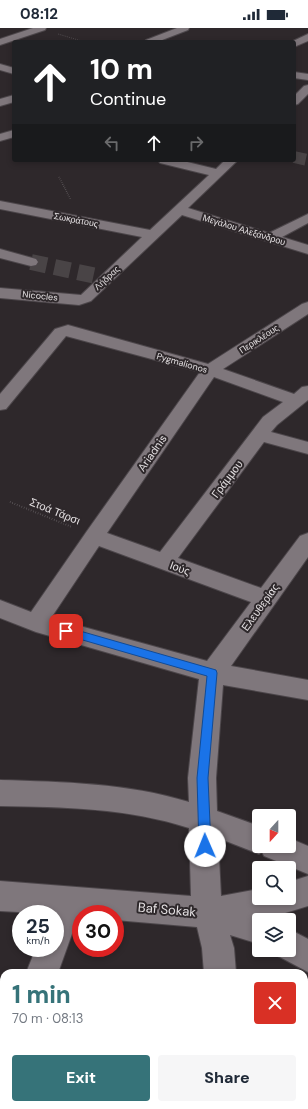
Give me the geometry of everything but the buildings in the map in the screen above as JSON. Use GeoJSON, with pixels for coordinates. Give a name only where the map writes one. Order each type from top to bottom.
{"type":"FeatureCollection","features":[{"type":"Feature","properties":{"kind":"street"},"geometry":{"type":"LineString","coordinates":[[0,42],[42,28]]}},
{"type":"Feature","properties":{"kind":"street"},"geometry":{"type":"LineString","coordinates":[[154,40],[185,28]]}},
{"type":"Feature","properties":{"kind":"street"},"geometry":{"type":"LineString","coordinates":[[302,28],[308,29]]}},
{"type":"Feature","properties":{"kind":"street"},"geometry":{"type":"LineString","coordinates":[[6,30],[26,40]]}},
{"type":"Feature","properties":{"kind":"street"},"geometry":{"type":"LineString","coordinates":[[296,43],[308,37]]}},
{"type":"Feature","properties":{"kind":"street"},"geometry":{"type":"LineString","coordinates":[[0,68],[12,71]]}},
{"type":"Feature","properties":{"kind":"street"},"geometry":{"type":"LineString","coordinates":[[296,76],[308,77]]}},
{"type":"Feature","properties":{"kind":"street"},"geometry":{"type":"LineString","coordinates":[[296,104],[308,88]]}},
{"type":"Feature","properties":{"kind":"street"},"geometry":{"type":"LineString","coordinates":[[1,102],[12,99]]}},
{"type":"Feature","properties":{"kind":"street"},"geometry":{"type":"LineString","coordinates":[[1,102],[12,105]]}},
{"type":"Feature","properties":{"kind":"street"},"geometry":{"type":"LineString","coordinates":[[0,138],[12,134]]}},
{"type":"Feature","properties":{"kind":"street"},"geometry":{"type":"LineString","coordinates":[[172,162],[218,174]]}},
{"type":"Feature","properties":{"kind":"street","name":"Λήδρας"},"geometry":{"type":"LineString","coordinates":[[79,300],[86,298],[105,277],[153,235],[230,162]]}},
{"type":"Feature","properties":{"kind":"street","name":"Σωκράτους"},"geometry":{"type":"LineString","coordinates":[[0,205],[153,235]]}},
{"type":"Feature","properties":{"kind":"street","name":"Μεγάλου Αλεξάνδρου"},"geometry":{"type":"LineString","coordinates":[[180,210],[308,250]]}},
{"type":"Feature","properties":{"kind":"street"},"geometry":{"type":"LineString","coordinates":[[270,238],[308,218]]}},
{"type":"Feature","properties":{"kind":"street"},"geometry":{"type":"LineString","coordinates":[[0,254],[31,262]]}},
{"type":"Feature","properties":{"kind":"street","name":"Nicocles"},"geometry":{"type":"LineString","coordinates":[[0,293],[79,300]]}},
{"type":"Feature","properties":{"kind":"street"},"geometry":{"type":"LineString","coordinates":[[0,405],[60,332],[68,330],[67,328],[79,300]]}},
{"type":"Feature","properties":{"kind":"street","name":"Περικλέους"},"geometry":{"type":"LineString","coordinates":[[210,370],[308,307]]}},
{"type":"Feature","properties":{"kind":"street","name":"Pygmalionos"},"geometry":{"type":"LineString","coordinates":[[68,330],[301,395]]}},
{"type":"Feature","properties":{"kind":"street","name":"Ariadnis"},"geometry":{"type":"LineString","coordinates":[[36,623],[94,536],[210,370]]}},
{"type":"Feature","properties":{"kind":"street","name":"Γράμμου"},"geometry":{"type":"LineString","coordinates":[[164,562],[270,421],[301,395]]}},
{"type":"Feature","properties":{"kind":"street"},"geometry":{"type":"LineString","coordinates":[[261,434],[308,448]]}},
{"type":"Feature","properties":{"kind":"street","name":"Ιούς"},"geometry":{"type":"LineString","coordinates":[[94,536],[266,599]]}},
{"type":"Feature","properties":{"kind":"street","name":"Ελευθερίας"},"geometry":{"type":"LineString","coordinates":[[212,673],[308,541]]}},
{"type":"Feature","properties":{"kind":"street"},"geometry":{"type":"LineString","coordinates":[[0,609],[36,623],[212,673],[308,690]]}},
{"type":"Feature","properties":{"kind":"street"},"geometry":{"type":"LineString","coordinates":[[212,673],[202,778],[205,887],[208,913],[218,948],[220,969]]}},
{"type":"Feature","properties":{"kind":"street"},"geometry":{"type":"LineString","coordinates":[[0,793],[103,797],[135,802],[204,819],[252,837]]}},
{"type":"Feature","properties":{"kind":"street"},"geometry":{"type":"LineString","coordinates":[[291,853],[308,860]]}},
{"type":"Feature","properties":{"kind":"street"},"geometry":{"type":"LineString","coordinates":[[296,895],[308,891]]}},
{"type":"Feature","properties":{"kind":"street","name":"Baf Sokak"},"geometry":{"type":"LineString","coordinates":[[0,896],[208,913],[255,905]]}},
{"type":"Feature","properties":{"kind":"street"},"geometry":{"type":"LineString","coordinates":[[64,915],[69,901]]}},
{"type":"Feature","properties":{"kind":"street"},"geometry":{"type":"LineString","coordinates":[[208,913],[252,927]]}},
{"type":"Feature","properties":{"kind":"street"},"geometry":{"type":"LineString","coordinates":[[296,949],[308,956]]}},
{"type":"Feature","properties":{"kind":"street"},"geometry":{"type":"LineString","coordinates":[[44,969],[48,957]]}},
{"type":"Feature","properties":{"kind":"path"},"geometry":{"type":"LineString","coordinates":[[52,32],[78,40]]}},
{"type":"Feature","properties":{"kind":"path"},"geometry":{"type":"LineString","coordinates":[[59,177],[73,203]]}},
{"type":"Feature","properties":{"kind":"path","name":"Στοά Τάρσι"},"geometry":{"type":"LineString","coordinates":[[10,502],[94,536]]}},
{"type":"Feature","properties":{"kind":"tunnel"},"geometry":{"type":"LineString","coordinates":[[296,157],[308,160]]}},
{"type":"Feature","properties":{"kind":"tunnel"},"geometry":{"type":"LineString","coordinates":[[31,262],[101,277]]}},
{"type":"Feature","properties":{"kind":"route"},"geometry":{"type":"LineString","coordinates":[[66,631],[212,673],[202,778],[205,846]]}}]}
